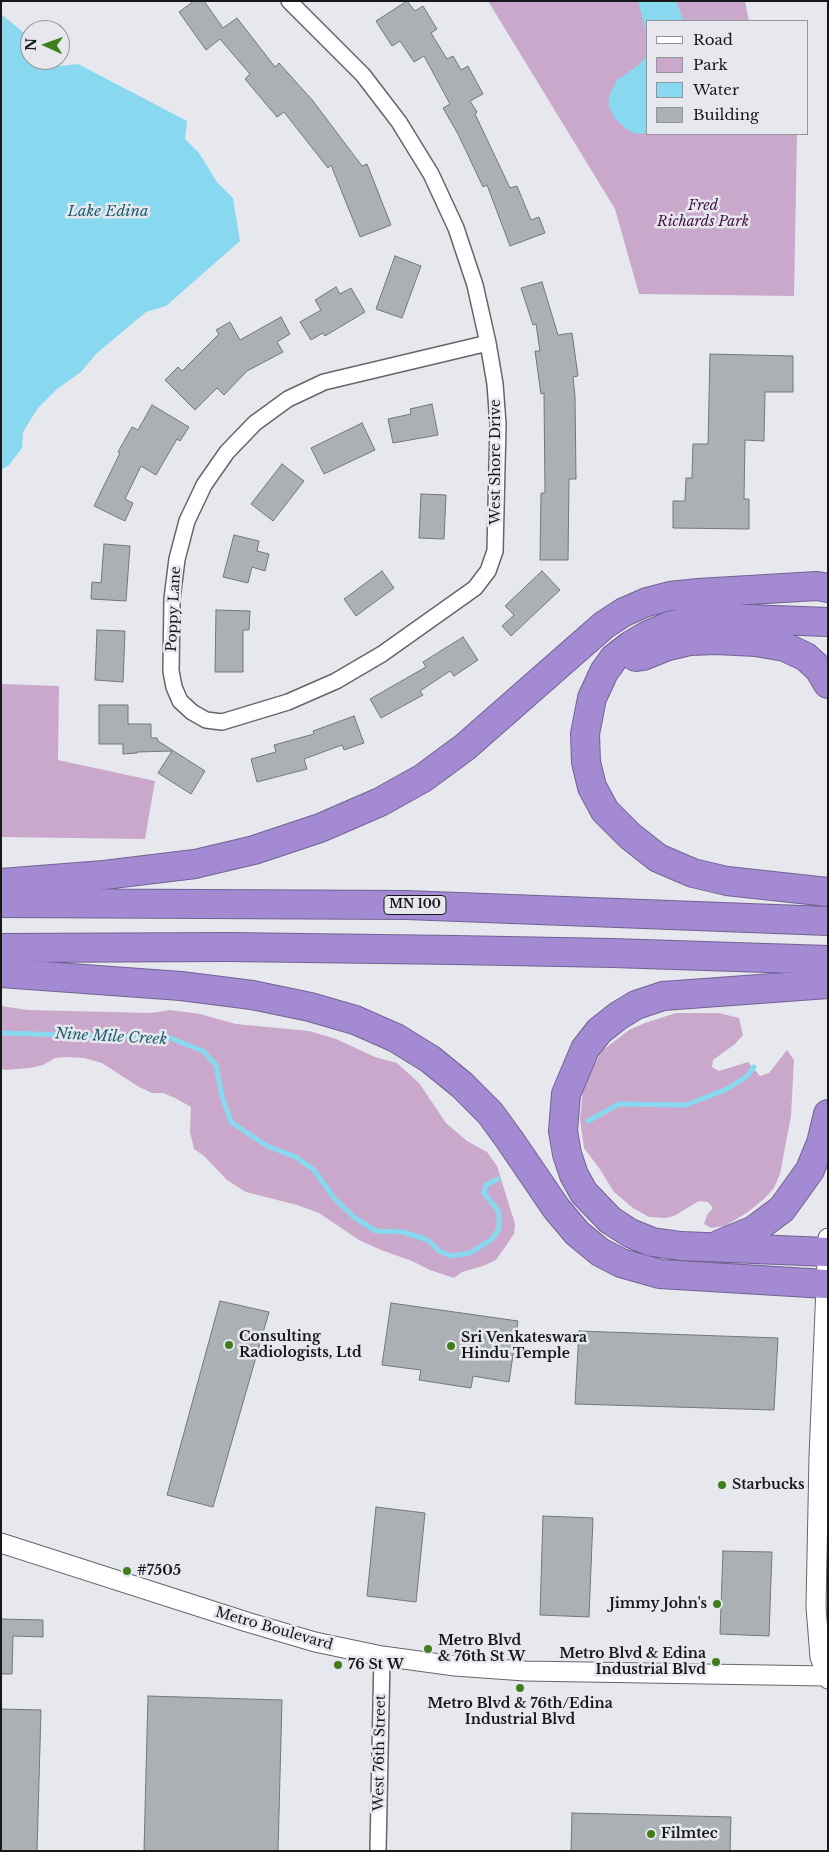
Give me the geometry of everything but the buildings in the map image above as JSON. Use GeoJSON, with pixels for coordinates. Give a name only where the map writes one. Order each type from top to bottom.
{"type":"FeatureCollection","features":[{"type":"Feature","properties":{"kind":"highway"},"geometry":{"type":"LineString","coordinates":[[1,883],[104,875],[195,864],[254,850],[320,828],[380,802],[424,778],[465,747],[604,625],[624,612],[647,602],[670,596],[817,586],[828,588]]}},
{"type":"Feature","properties":{"kind":"highway"},"geometry":{"type":"LineString","coordinates":[[828,622],[721,618],[695,620],[669,626],[646,636],[614,658],[604,672],[592,698],[585,734],[586,762],[592,787],[605,811],[630,836],[658,858],[693,873],[727,881],[828,892]]}},
{"type":"Feature","properties":{"kind":"highway"},"geometry":{"type":"LineString","coordinates":[[614,658],[643,656],[664,647],[690,641],[756,642],[786,647],[806,657],[819,669],[828,684]]}},
{"type":"Feature","properties":{"kind":"highway","name":"MN 100"},"geometry":{"type":"LineString","coordinates":[[1,903],[406,905],[828,921]]}},
{"type":"Feature","properties":{"kind":"highway"},"geometry":{"type":"LineString","coordinates":[[1,948],[228,947],[455,950],[828,960]]}},
{"type":"Feature","properties":{"kind":"highway"},"geometry":{"type":"LineString","coordinates":[[1,973],[181,986],[243,994],[310,1007],[355,1020],[396,1038],[430,1059],[462,1085],[490,1113],[510,1139],[556,1208],[577,1233],[600,1252],[621,1263],[660,1274],[827,1284]]}},
{"type":"Feature","properties":{"kind":"highway"},"geometry":{"type":"LineString","coordinates":[[827,1252],[681,1246],[652,1242],[630,1233],[610,1220],[584,1193],[574,1174],[567,1154],[563,1131],[566,1094],[585,1049],[599,1031],[636,1005],[663,996],[828,984]]}},
{"type":"Feature","properties":{"kind":"highway"},"geometry":{"type":"LineString","coordinates":[[710,1248],[754,1230],[782,1209],[810,1170],[821,1143],[828,1114]]}},
{"type":"Feature","properties":{"kind":"street","name":"West Shore Drive"},"geometry":{"type":"LineString","coordinates":[[238,718],[288,702],[336,681],[382,654],[475,588],[488,571],[495,551],[498,424],[495,384],[476,285],[456,228],[431,174],[399,122],[363,75],[289,1]]}},
{"type":"Feature","properties":{"kind":"street","name":"Poppy Lane"},"geometry":{"type":"LineString","coordinates":[[238,718],[222,722],[206,720],[192,712],[180,702],[174,687],[171,671],[172,599],[177,559],[187,521],[204,484],[227,452],[255,423],[288,399],[324,382],[488,343]]}},
{"type":"Feature","properties":{"kind":"street"},"geometry":{"type":"LineString","coordinates":[[827,1677],[820,1657],[816,1607],[819,1457],[828,1238]]}},
{"type":"Feature","properties":{"kind":"street","name":"Metro Boulevard"},"geometry":{"type":"LineString","coordinates":[[1,1543],[247,1622],[315,1642],[382,1656],[455,1666],[525,1671],[827,1677]]}},
{"type":"Feature","properties":{"kind":"street","name":"West 76th Street"},"geometry":{"type":"LineString","coordinates":[[378,1851],[382,1656]]}},
{"type":"Feature","properties":{"kind":"green space","name":"Fred Richards Park"},"geometry":{"type":"Polygon","coordinates":[[[488,1],[745,1],[749,20],[646,20],[646,135],[797,135],[794,296],[639,294],[615,209],[488,1]]]}},
{"type":"Feature","properties":{"kind":"green space"},"geometry":{"type":"Polygon","coordinates":[[[1,684],[59,686],[58,760],[155,781],[145,839],[1,837],[1,684]]]}},
{"type":"Feature","properties":{"kind":"green space"},"geometry":{"type":"Polygon","coordinates":[[[1,1006],[28,1010],[152,1013],[170,1010],[200,1014],[236,1024],[309,1031],[336,1039],[375,1057],[397,1063],[419,1083],[446,1123],[467,1141],[487,1152],[497,1166],[515,1224],[514,1234],[496,1260],[462,1272],[454,1278],[359,1240],[319,1213],[297,1205],[246,1192],[227,1180],[204,1156],[194,1149],[190,1132],[191,1107],[175,1098],[163,1093],[152,1093],[139,1087],[102,1063],[84,1058],[55,1058],[43,1065],[30,1068],[5,1070],[1,1068],[1,1006]]]}},
{"type":"Feature","properties":{"kind":"green space"},"geometry":{"type":"Polygon","coordinates":[[[676,1013],[719,1013],[739,1018],[743,1035],[735,1044],[713,1060],[712,1067],[719,1071],[748,1062],[760,1076],[769,1073],[787,1050],[794,1060],[791,1116],[780,1174],[774,1188],[765,1198],[748,1212],[725,1226],[711,1228],[704,1224],[707,1215],[713,1208],[708,1202],[699,1201],[674,1216],[665,1218],[649,1217],[633,1208],[614,1192],[584,1148],[580,1119],[583,1090],[585,1080],[603,1050],[629,1030],[676,1013]]]}},
{"type":"Feature","properties":{"kind":"water"},"geometry":{"type":"Polygon","coordinates":[[[638,1],[676,1],[684,20],[646,20],[646,31],[638,1]]]}},
{"type":"Feature","properties":{"kind":"water","name":"Lake Edina"},"geometry":{"type":"Polygon","coordinates":[[[1,14],[20,30],[20,70],[70,70],[70,65],[78,64],[187,121],[185,139],[199,153],[217,182],[233,198],[240,241],[166,306],[146,312],[96,354],[81,372],[57,389],[38,408],[23,432],[22,448],[9,465],[1,470],[1,14]]]}},
{"type":"Feature","properties":{"kind":"water"},"geometry":{"type":"Polygon","coordinates":[[[646,57],[646,133],[636,134],[615,119],[609,107],[609,96],[617,80],[640,64],[646,57]]]}},
{"type":"Feature","properties":{"kind":"waterway","name":"Nine Mile Creek"},"geometry":{"type":"LineString","coordinates":[[1,1033],[170,1038],[203,1051],[216,1065],[222,1096],[231,1122],[267,1146],[296,1157],[314,1170],[334,1198],[355,1218],[376,1231],[403,1232],[428,1240],[439,1251],[451,1256],[470,1253],[492,1239],[499,1229],[499,1212],[484,1193],[486,1185],[498,1179]]}},
{"type":"Feature","properties":{"kind":"waterway","name":"Nine Mile Creek"},"geometry":{"type":"LineString","coordinates":[[588,1121],[619,1104],[686,1105],[727,1089],[747,1076],[754,1067]]}},
{"type":"Feature","properties":{"kind":"place","name":"Consulting Radiologists, Ltd"},"geometry":{"type":"Point","coordinates":[229,1345]}},
{"type":"Feature","properties":{"kind":"place","name":"Sri Venkateswara Hindu Temple"},"geometry":{"type":"Point","coordinates":[451,1346]}},
{"type":"Feature","properties":{"kind":"place","name":"Starbucks"},"geometry":{"type":"Point","coordinates":[722,1485]}},
{"type":"Feature","properties":{"kind":"place","name":"#7505"},"geometry":{"type":"Point","coordinates":[127,1571]}},
{"type":"Feature","properties":{"kind":"place","name":"Jimmy John's"},"geometry":{"type":"Point","coordinates":[717,1604]}},
{"type":"Feature","properties":{"kind":"place","name":"Metro Blvd & 76th St W"},"geometry":{"type":"Point","coordinates":[428,1649]}},
{"type":"Feature","properties":{"kind":"place","name":"Metro Blvd & Edina Industrial Blvd"},"geometry":{"type":"Point","coordinates":[716,1662]}},
{"type":"Feature","properties":{"kind":"place","name":"76 St W"},"geometry":{"type":"Point","coordinates":[338,1665]}},
{"type":"Feature","properties":{"kind":"place","name":"Metro Blvd & 76th/Edina Industrial Blvd"},"geometry":{"type":"Point","coordinates":[520,1688]}},
{"type":"Feature","properties":{"kind":"place","name":"Filmtec"},"geometry":{"type":"Point","coordinates":[651,1834]}}]}
